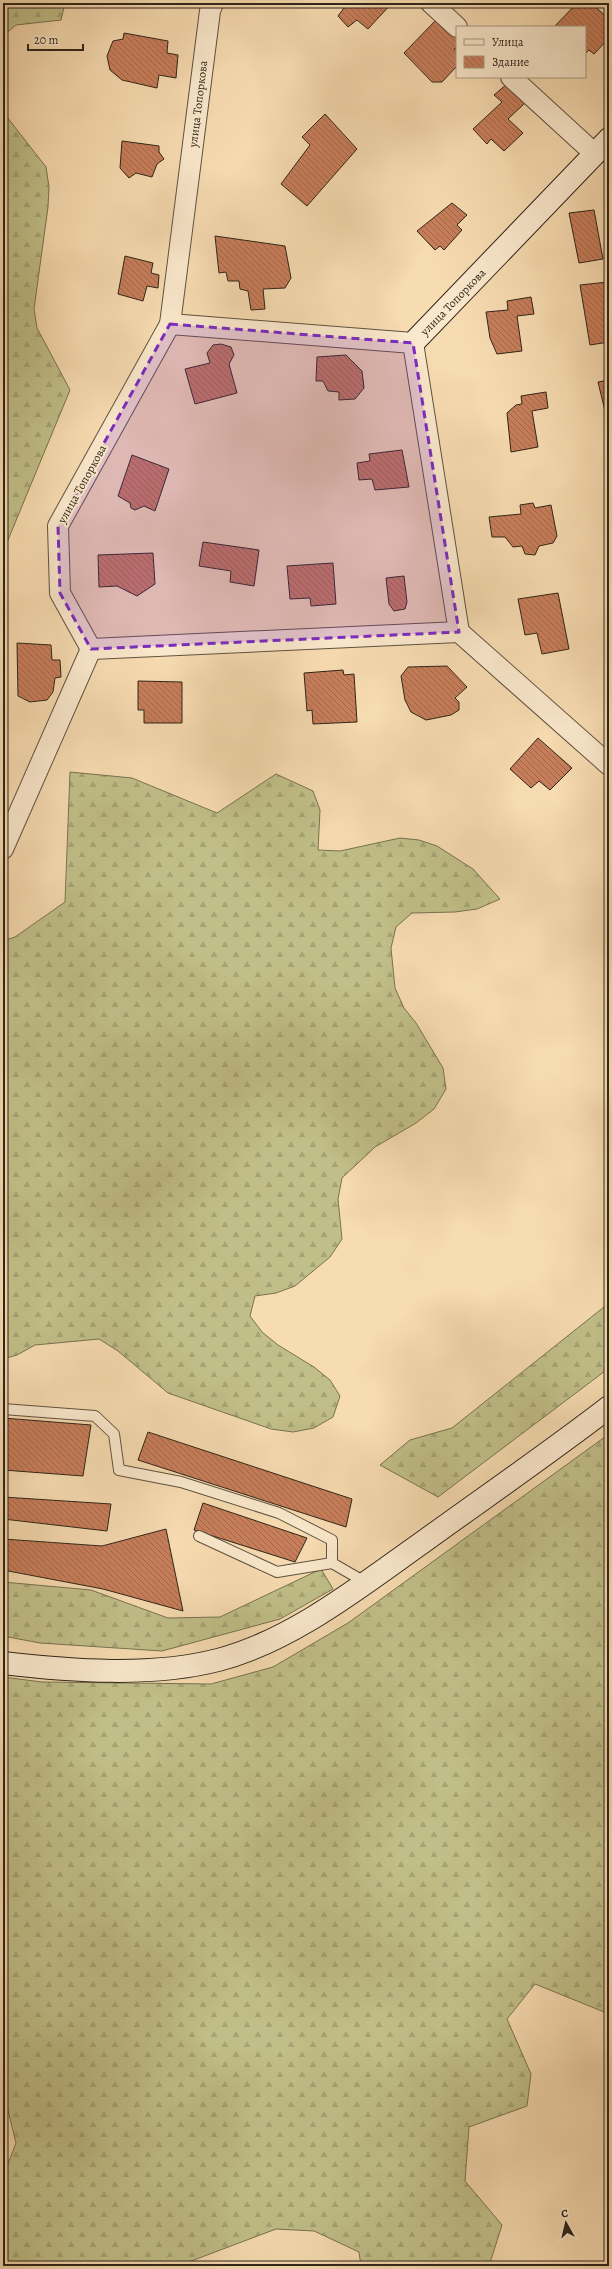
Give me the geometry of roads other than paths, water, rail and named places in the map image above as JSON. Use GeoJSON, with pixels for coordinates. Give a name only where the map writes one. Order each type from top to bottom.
{"type":"FeatureCollection","features":[{"type":"Feature","properties":{"kind":"main road","name":"улица Топоркова"},"geometry":{"type":"LineString","coordinates":[[413,343],[602,147]]}},
{"type":"Feature","properties":{"kind":"main road"},"geometry":{"type":"LineString","coordinates":[[3,1663],[91,1669],[151,1669],[186,1667],[219,1659],[257,1645],[292,1629],[365,1582],[562,1443],[609,1407]]}},
{"type":"Feature","properties":{"kind":"street","name":"улица Топоркова"},"geometry":{"type":"LineString","coordinates":[[91,649],[60,594],[58,526],[170,324],[210,11],[213,3]]}},
{"type":"Feature","properties":{"kind":"street"},"geometry":{"type":"LineString","coordinates":[[431,3],[456,26]]}},
{"type":"Feature","properties":{"kind":"street","name":"улица Топоркова"},"geometry":{"type":"LineString","coordinates":[[512,78],[602,147]]}},
{"type":"Feature","properties":{"kind":"street","name":"улица Топоркова"},"geometry":{"type":"LineString","coordinates":[[170,324],[413,343]]}},
{"type":"Feature","properties":{"kind":"street"},"geometry":{"type":"LineString","coordinates":[[413,343],[459,632],[609,765]]}},
{"type":"Feature","properties":{"kind":"street"},"geometry":{"type":"LineString","coordinates":[[4,849],[91,649],[459,632]]}},
{"type":"Feature","properties":{"kind":"lane"},"geometry":{"type":"LineString","coordinates":[[3,1408],[95,1416],[114,1434],[119,1470],[181,1482],[279,1513],[332,1540],[332,1563]]}},
{"type":"Feature","properties":{"kind":"lane"},"geometry":{"type":"LineString","coordinates":[[199,1536],[277,1572],[332,1563],[365,1582]]}}]}
